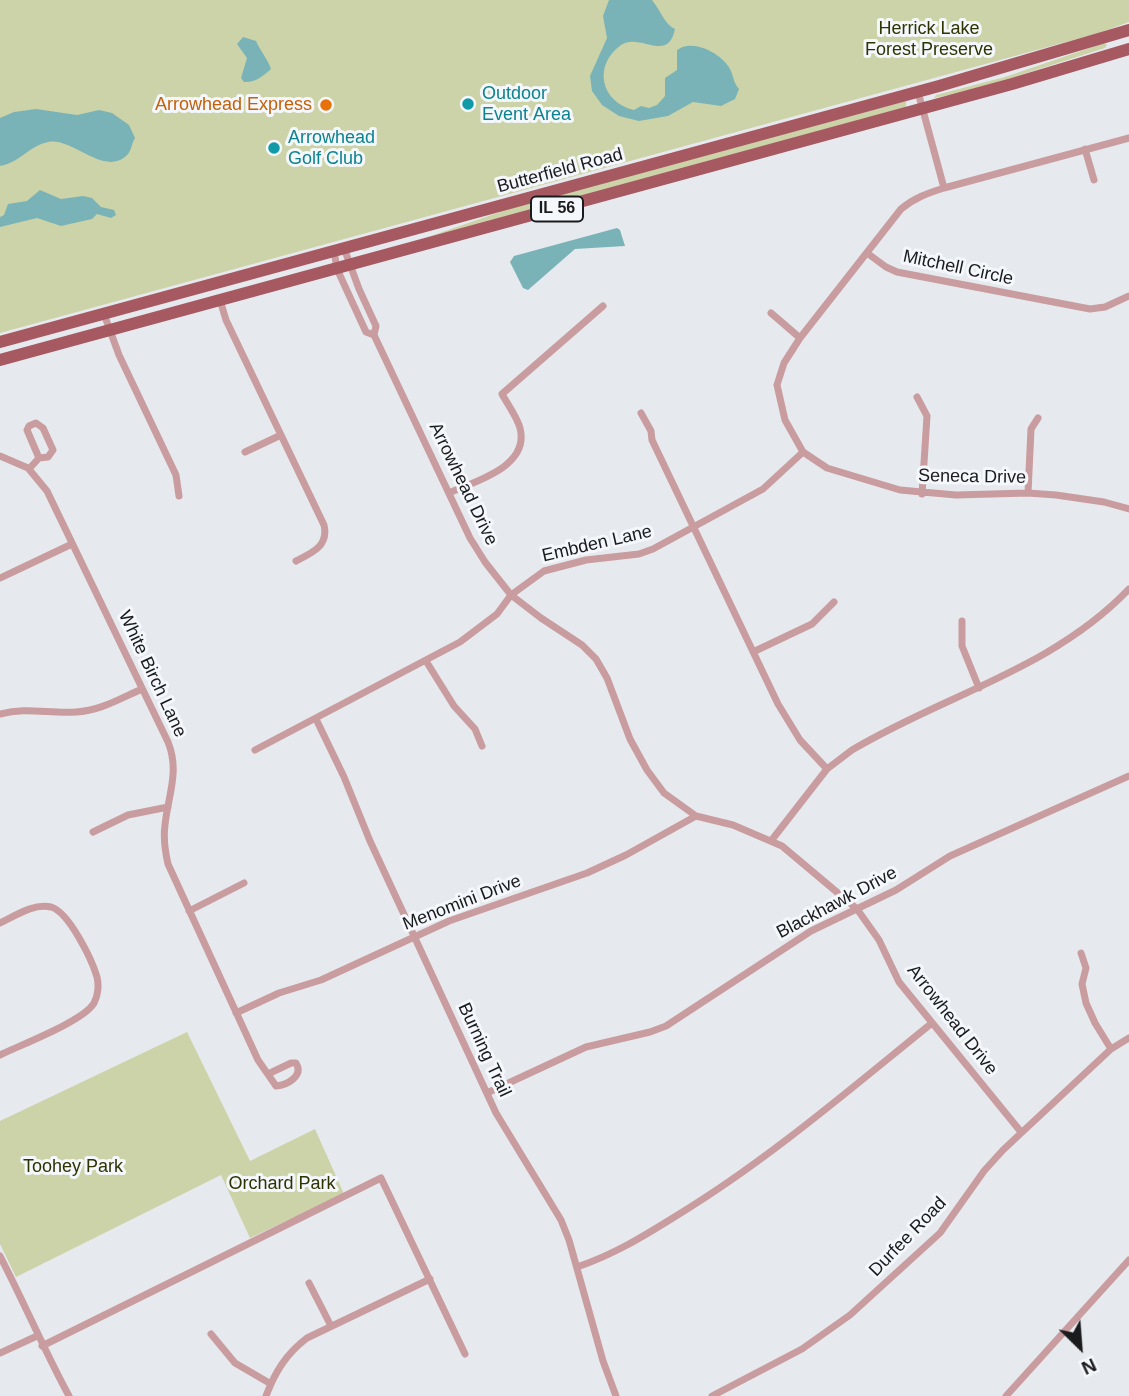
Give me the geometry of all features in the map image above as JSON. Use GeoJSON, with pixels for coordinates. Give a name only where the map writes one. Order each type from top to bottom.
{"type":"FeatureCollection","features":[{"type":"Feature","properties":{"kind":"main road","name":"Butterfield Road"},"geometry":{"type":"LineString","coordinates":[[0,342],[918,92],[1129,30]]}},
{"type":"Feature","properties":{"kind":"main road","name":"Butterfield Road"},"geometry":{"type":"LineString","coordinates":[[0,360],[923,109],[1129,49]]}},
{"type":"Feature","properties":{"kind":"street"},"geometry":{"type":"LineString","coordinates":[[918,92],[944,188]]}},
{"type":"Feature","properties":{"kind":"street","name":"Mitchell Circle"},"geometry":{"type":"LineString","coordinates":[[1129,138],[923,194],[901,209],[867,253],[897,272],[1090,309],[1105,307],[1129,296]]}},
{"type":"Feature","properties":{"kind":"street"},"geometry":{"type":"LineString","coordinates":[[1085,149],[1094,180]]}},
{"type":"Feature","properties":{"kind":"street","name":"Arrowhead Drive"},"geometry":{"type":"LineString","coordinates":[[339,250],[351,265],[376,326],[374,335],[477,550],[511,595],[582,645],[596,659],[607,678],[630,739],[647,770],[664,793],[696,816],[733,825],[771,841],[793,854],[857,909],[879,940],[899,982],[1021,1132]]}},
{"type":"Feature","properties":{"kind":"street","name":"Arrowhead Drive"},"geometry":{"type":"LineString","coordinates":[[339,250],[337,269],[366,332],[374,335]]}},
{"type":"Feature","properties":{"kind":"street","name":"Seneca Drive"},"geometry":{"type":"LineString","coordinates":[[867,253],[800,338],[784,363],[777,386],[785,420],[803,452],[827,468],[888,487],[922,494],[1028,493],[1092,499],[1127,508]]}},
{"type":"Feature","properties":{"kind":"street"},"geometry":{"type":"LineString","coordinates":[[220,300],[226,320],[326,532],[322,545],[296,561]]}},
{"type":"Feature","properties":{"kind":"street"},"geometry":{"type":"LineString","coordinates":[[449,493],[510,463],[519,450],[521,430],[502,394],[603,306]]}},
{"type":"Feature","properties":{"kind":"street"},"geometry":{"type":"LineString","coordinates":[[771,313],[800,338]]}},
{"type":"Feature","properties":{"kind":"street"},"geometry":{"type":"LineString","coordinates":[[104,314],[109,331],[176,475],[179,496]]}},
{"type":"Feature","properties":{"kind":"street"},"geometry":{"type":"LineString","coordinates":[[917,397],[927,416],[922,494]]}},
{"type":"Feature","properties":{"kind":"street"},"geometry":{"type":"LineString","coordinates":[[641,413],[694,529],[792,729],[827,769]]}},
{"type":"Feature","properties":{"kind":"street"},"geometry":{"type":"LineString","coordinates":[[1028,493],[1031,429],[1038,418]]}},
{"type":"Feature","properties":{"kind":"street"},"geometry":{"type":"LineString","coordinates":[[29,469],[39,458],[48,457],[53,450],[43,428],[36,423],[27,430],[39,458]]}},
{"type":"Feature","properties":{"kind":"street"},"geometry":{"type":"LineString","coordinates":[[245,452],[281,435]]}},
{"type":"Feature","properties":{"kind":"street","name":"Embden Lane"},"geometry":{"type":"LineString","coordinates":[[255,750],[460,642],[497,614],[511,595],[537,574],[550,568],[601,557],[645,552],[694,529],[762,489],[803,452]]}},
{"type":"Feature","properties":{"kind":"street","name":"White Birch Lane"},"geometry":{"type":"LineString","coordinates":[[0,456],[29,469],[47,491],[172,754],[174,784],[164,836],[166,855],[172,875],[236,1013],[268,1074],[279,1087],[299,1074],[299,1069],[296,1063],[290,1063],[268,1074]]}},
{"type":"Feature","properties":{"kind":"street"},"geometry":{"type":"LineString","coordinates":[[1127,508],[1129,498]]}},
{"type":"Feature","properties":{"kind":"street"},"geometry":{"type":"LineString","coordinates":[[0,578],[72,544]]}},
{"type":"Feature","properties":{"kind":"street"},"geometry":{"type":"LineString","coordinates":[[771,841],[827,769],[852,750],[979,688],[1073,637],[1129,589]]}},
{"type":"Feature","properties":{"kind":"street"},"geometry":{"type":"LineString","coordinates":[[753,652],[812,624],[834,601]]}},
{"type":"Feature","properties":{"kind":"street"},"geometry":{"type":"LineString","coordinates":[[962,621],[962,646],[979,688]]}},
{"type":"Feature","properties":{"kind":"street"},"geometry":{"type":"LineString","coordinates":[[426,661],[454,706],[475,729],[482,746]]}},
{"type":"Feature","properties":{"kind":"street"},"geometry":{"type":"LineString","coordinates":[[0,714],[25,709],[85,711],[105,706],[142,689]]}},
{"type":"Feature","properties":{"kind":"street","name":"Burning Trail"},"geometry":{"type":"LineString","coordinates":[[316,719],[487,1093],[511,1141],[557,1210],[569,1240],[600,1352],[616,1396]]}},
{"type":"Feature","properties":{"kind":"street","name":"Blackhawk Drive"},"geometry":{"type":"LineString","coordinates":[[487,1093],[586,1047],[666,1026],[796,940],[906,885],[950,856],[1129,776]]}},
{"type":"Feature","properties":{"kind":"street"},"geometry":{"type":"LineString","coordinates":[[93,832],[128,815],[168,807]]}},
{"type":"Feature","properties":{"kind":"street","name":"Menomini Drive"},"geometry":{"type":"LineString","coordinates":[[236,1013],[279,993],[321,980],[466,914],[587,873],[696,816]]}},
{"type":"Feature","properties":{"kind":"street"},"geometry":{"type":"LineString","coordinates":[[189,911],[244,883]]}},
{"type":"Feature","properties":{"kind":"street"},"geometry":{"type":"LineString","coordinates":[[0,923],[39,907],[51,907],[59,911],[72,926],[94,970],[98,986],[94,1003],[82,1015],[0,1055]]}},
{"type":"Feature","properties":{"kind":"street"},"geometry":{"type":"LineString","coordinates":[[1081,953],[1086,968],[1082,984],[1086,1003],[1111,1049]]}},
{"type":"Feature","properties":{"kind":"street"},"geometry":{"type":"LineString","coordinates":[[577,1267],[620,1250],[736,1178],[784,1143],[932,1023]]}},
{"type":"Feature","properties":{"kind":"street","name":"Durfee Road"},"geometry":{"type":"LineString","coordinates":[[712,1396],[802,1349],[850,1315],[940,1233],[984,1171],[1021,1132],[1111,1049],[1129,1038]]}},
{"type":"Feature","properties":{"kind":"street"},"geometry":{"type":"LineString","coordinates":[[42,1346],[381,1178],[465,1353]]}},
{"type":"Feature","properties":{"kind":"street"},"geometry":{"type":"LineString","coordinates":[[0,1256],[32,1319],[37,1336],[69,1396]]}},
{"type":"Feature","properties":{"kind":"street"},"geometry":{"type":"LineString","coordinates":[[1006,1396],[1129,1260]]}},
{"type":"Feature","properties":{"kind":"street"},"geometry":{"type":"LineString","coordinates":[[266,1396],[280,1365],[307,1338],[430,1279]]}},
{"type":"Feature","properties":{"kind":"street"},"geometry":{"type":"LineString","coordinates":[[309,1283],[331,1326]]}},
{"type":"Feature","properties":{"kind":"street"},"geometry":{"type":"LineString","coordinates":[[211,1335],[235,1363],[271,1384]]}},
{"type":"Feature","properties":{"kind":"street"},"geometry":{"type":"LineString","coordinates":[[0,1353],[37,1336]]}},
{"type":"Feature","properties":{"kind":"green space","name":"Herrick Lake Forest Preserve"},"geometry":{"type":"Polygon","coordinates":[[[0,0],[1129,0],[1129,22],[1099,33],[0,333],[0,0]]]}},
{"type":"Feature","properties":{"kind":"green space"},"geometry":{"type":"Polygon","coordinates":[[[1104,43],[1107,45],[1105,48],[967,92],[934,98],[936,95],[1005,77],[1104,43]]]}},
{"type":"Feature","properties":{"kind":"green space"},"geometry":{"type":"Polygon","coordinates":[[[906,101],[906,108],[425,238],[520,205],[906,101]]]}},
{"type":"Feature","properties":{"kind":"green space","name":"Toohey Park"},"geometry":{"type":"Polygon","coordinates":[[[187,1032],[250,1161],[315,1129],[344,1194],[250,1238],[221,1175],[16,1277],[0,1244],[0,1121],[187,1032]]]}},
{"type":"Feature","properties":{"kind":"water"},"geometry":{"type":"Polygon","coordinates":[[[609,0],[652,0],[665,20],[675,29],[666,44],[660,46],[628,42],[612,53],[606,62],[604,82],[614,99],[634,110],[641,106],[649,108],[657,105],[665,96],[665,78],[677,70],[677,50],[690,46],[706,49],[726,63],[739,89],[735,99],[721,106],[693,102],[668,116],[639,121],[619,116],[602,105],[592,91],[590,76],[607,38],[603,16],[609,0]]]}},
{"type":"Feature","properties":{"kind":"water"},"geometry":{"type":"Polygon","coordinates":[[[243,37],[256,41],[271,69],[248,82],[241,78],[247,58],[237,44],[243,37]]]}},
{"type":"Feature","properties":{"kind":"water"},"geometry":{"type":"Polygon","coordinates":[[[36,109],[77,115],[99,110],[112,113],[129,125],[135,138],[127,155],[116,161],[107,162],[67,145],[48,142],[35,147],[13,162],[0,166],[0,118],[14,112],[36,109]]]}},
{"type":"Feature","properties":{"kind":"water"},"geometry":{"type":"Polygon","coordinates":[[[40,190],[61,199],[83,196],[92,198],[101,207],[114,210],[116,215],[111,218],[97,214],[92,219],[61,226],[37,218],[0,227],[0,217],[4,215],[8,204],[27,201],[40,190]]]}},
{"type":"Feature","properties":{"kind":"water"},"geometry":{"type":"Polygon","coordinates":[[[617,228],[625,246],[575,249],[528,290],[523,288],[510,262],[514,256],[617,228]]]}},
{"type":"Feature","properties":{"kind":"place","name":"Outdoor Event Area"},"geometry":{"type":"Point","coordinates":[468,104]}},
{"type":"Feature","properties":{"kind":"place","name":"Arrowhead Express"},"geometry":{"type":"Point","coordinates":[326,105]}},
{"type":"Feature","properties":{"kind":"place","name":"Arrowhead Golf Club"},"geometry":{"type":"Point","coordinates":[274,148]}},
{"type":"Feature","properties":{"kind":"park label","name":"Orchard Park"},"geometry":{"type":"Point","coordinates":[282,1184]}}]}
